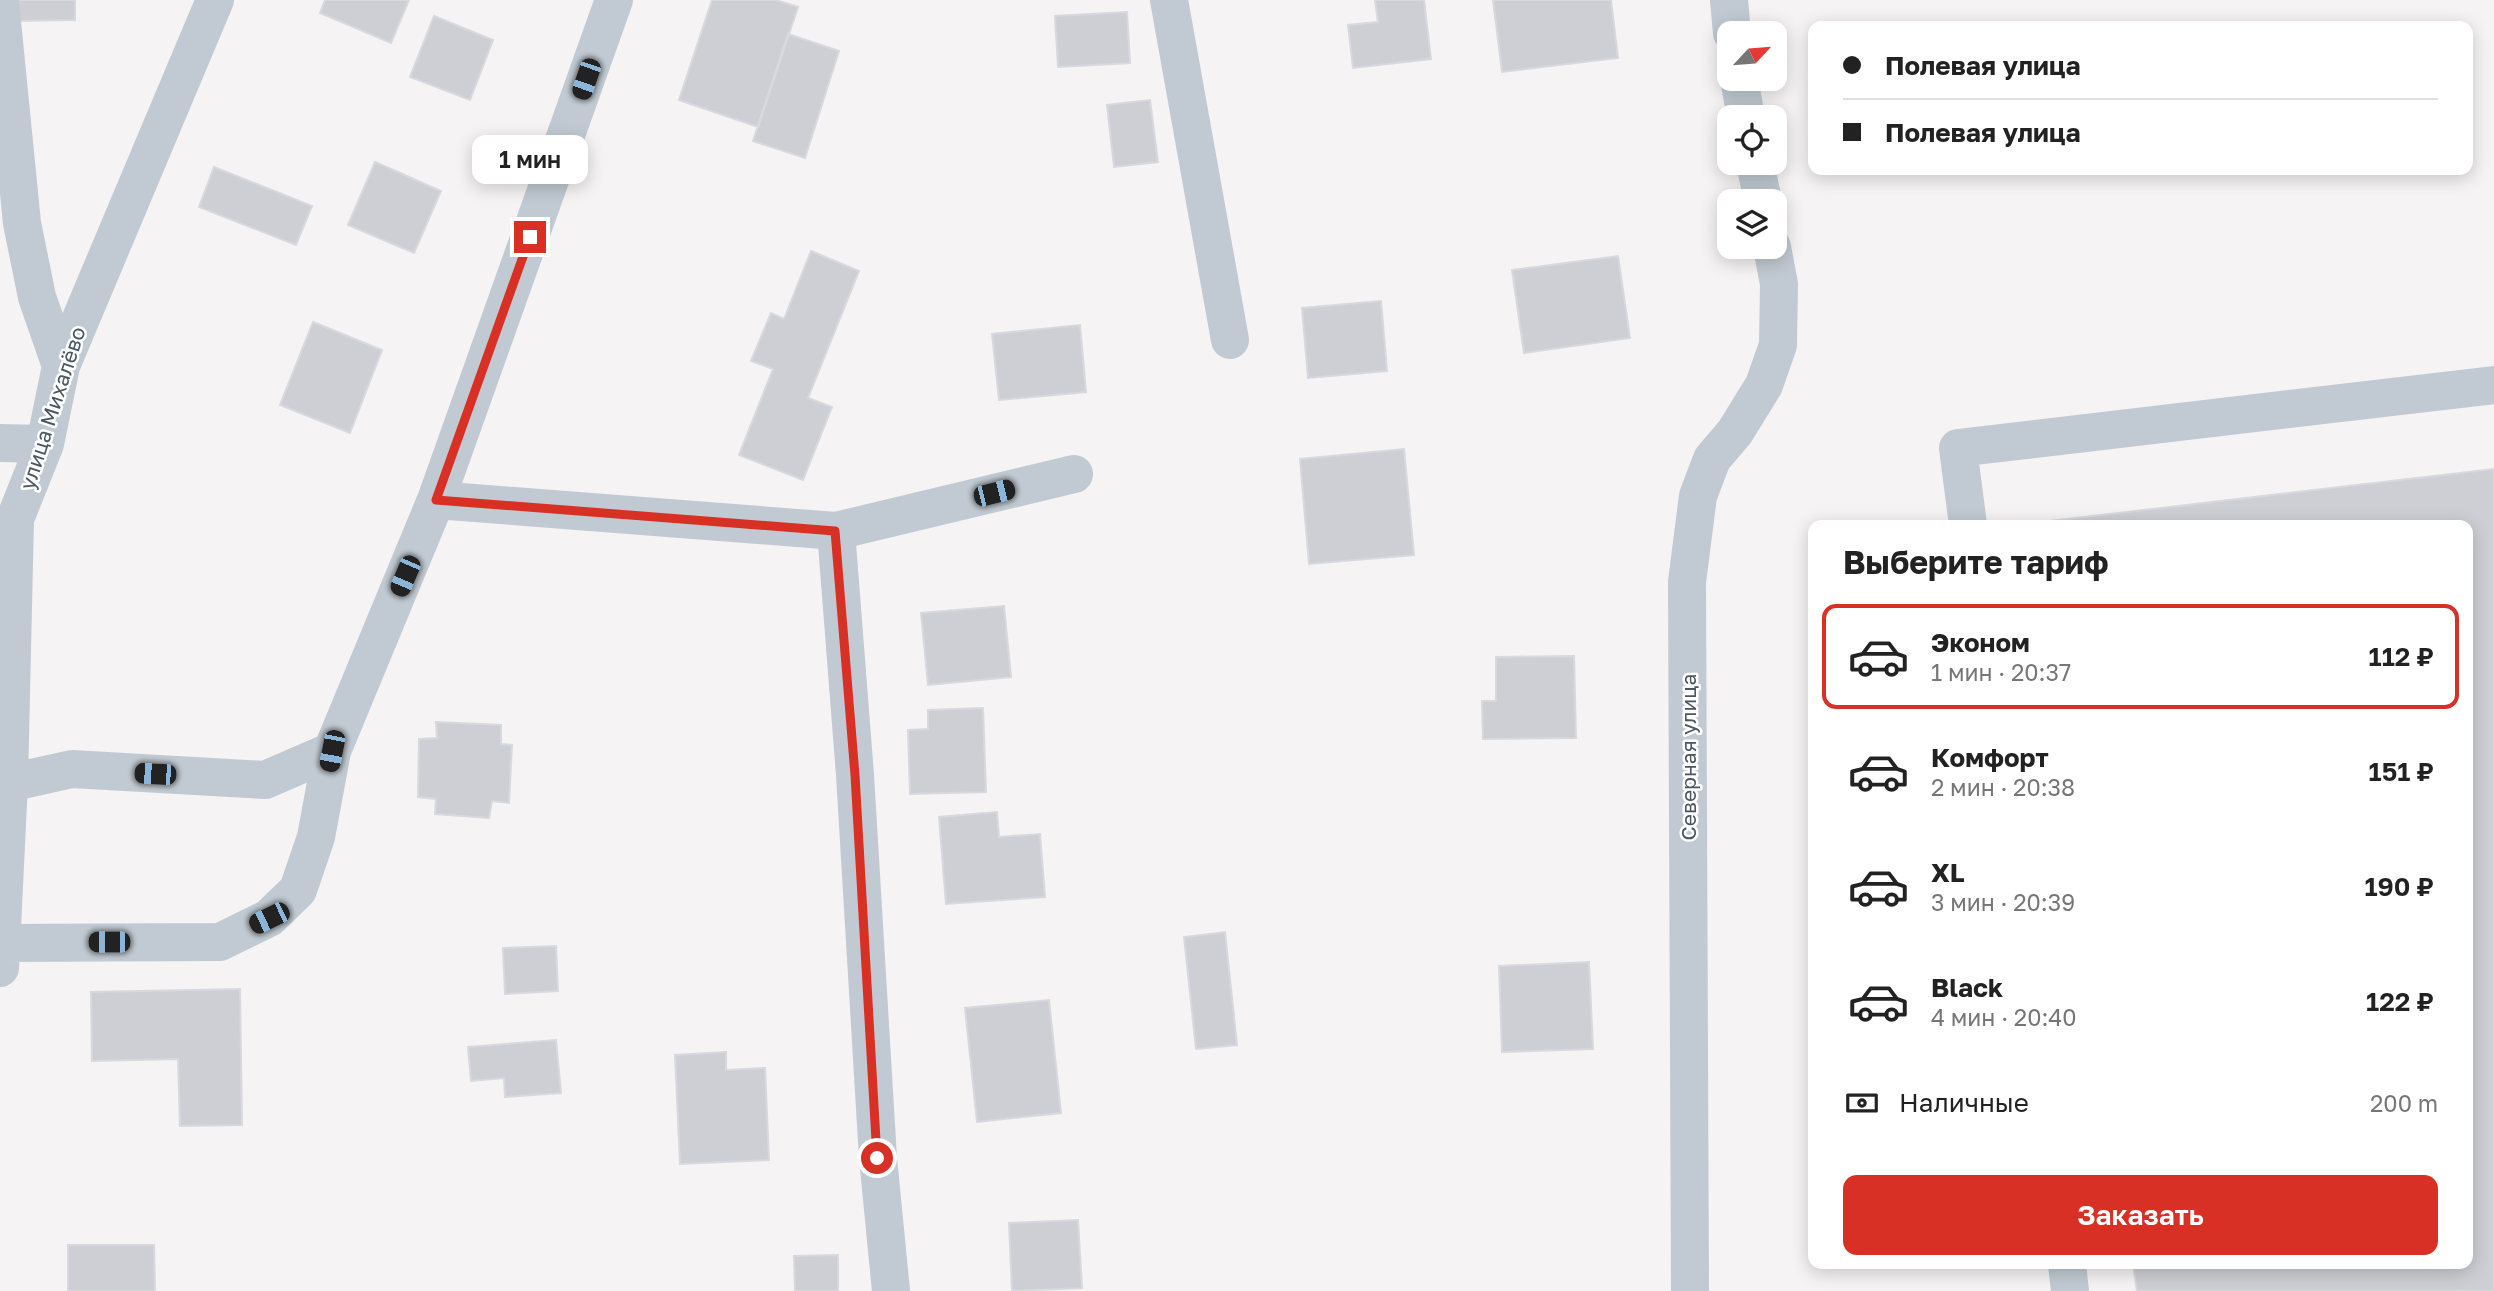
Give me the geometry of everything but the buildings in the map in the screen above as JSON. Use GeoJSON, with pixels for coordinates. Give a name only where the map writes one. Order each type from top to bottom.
{"type":"FeatureCollection","features":[{"type":"Feature","properties":{"kind":"street","name":"улица Михалёво"},"geometry":{"type":"LineString","coordinates":[[1,955],[15,519],[45,444],[61,366],[215,0]]}},
{"type":"Feature","properties":{"kind":"street"},"geometry":{"type":"LineString","coordinates":[[1,955],[220,942],[269,918],[298,890],[316,837],[332,751],[436,500],[614,0]]}},
{"type":"Feature","properties":{"kind":"street"},"geometry":{"type":"LineString","coordinates":[[1169,0],[1230,340]]}},
{"type":"Feature","properties":{"kind":"street"},"geometry":{"type":"LineString","coordinates":[[1729,0],[1731,21]]}},
{"type":"Feature","properties":{"kind":"street"},"geometry":{"type":"LineString","coordinates":[[0,2],[22,223],[37,297],[61,366]]}},
{"type":"Feature","properties":{"kind":"street","name":"Северная улица"},"geometry":{"type":"LineString","coordinates":[[1690,1291],[1687,582],[1699,496],[1712,459],[1735,432],[1764,385],[1778,345],[1779,284],[1774,259]]}},
{"type":"Feature","properties":{"kind":"street"},"geometry":{"type":"LineString","coordinates":[[1967,520],[1958,448],[2494,385]]}},
{"type":"Feature","properties":{"kind":"street"},"geometry":{"type":"LineString","coordinates":[[0,443],[45,444]]}},
{"type":"Feature","properties":{"kind":"street"},"geometry":{"type":"LineString","coordinates":[[436,500],[835,531],[1074,474]]}},
{"type":"Feature","properties":{"kind":"street"},"geometry":{"type":"LineString","coordinates":[[835,531],[855,775],[877,1158],[891,1291]]}},
{"type":"Feature","properties":{"kind":"street"},"geometry":{"type":"LineString","coordinates":[[6,800],[72,769],[265,780],[332,751]]}},
{"type":"Feature","properties":{"kind":"street"},"geometry":{"type":"LineString","coordinates":[[2068,1269],[2070,1291]]}},
{"type":"Feature","properties":{"kind":"route"},"geometry":{"type":"LineString","coordinates":[[530,237],[436,500],[835,531],[855,775],[877,1158]]}}]}
